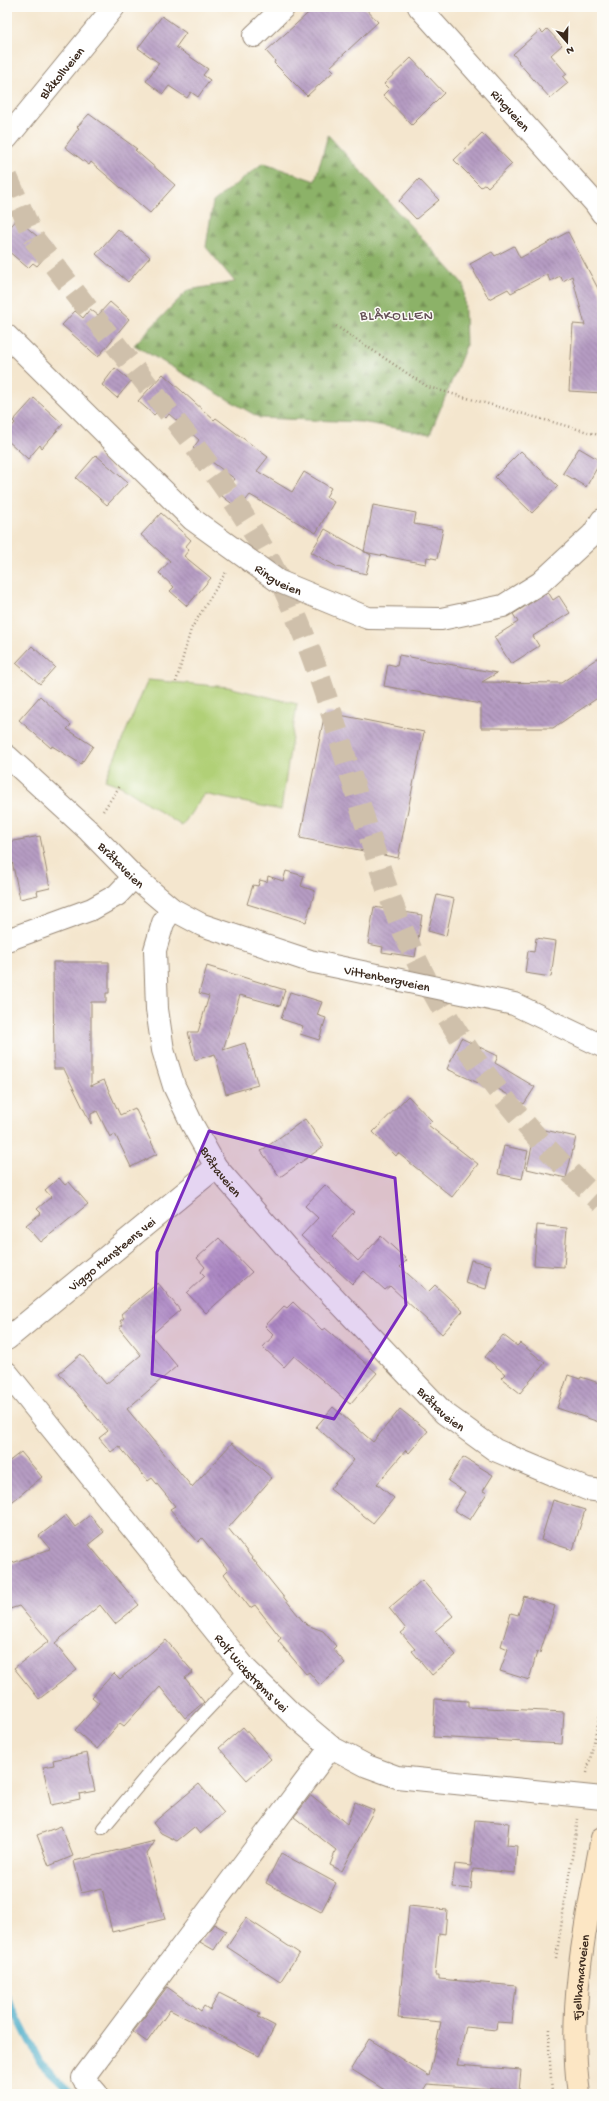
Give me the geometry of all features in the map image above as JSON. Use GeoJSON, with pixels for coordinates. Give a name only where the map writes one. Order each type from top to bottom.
{"type":"FeatureCollection","features":[{"type":"Feature","properties":{"kind":"main road","name":"Fjellhamarveien"},"geometry":{"type":"LineString","coordinates":[[579,2094],[576,2004],[588,1912],[602,1838]]}},
{"type":"Feature","properties":{"kind":"street","name":"Blåkollveien"},"geometry":{"type":"LineString","coordinates":[[7,138],[114,7]]}},
{"type":"Feature","properties":{"kind":"street"},"geometry":{"type":"LineString","coordinates":[[254,36],[284,7]]}},
{"type":"Feature","properties":{"kind":"street","name":"Ringveien"},"geometry":{"type":"LineString","coordinates":[[419,7],[596,203],[602,213]]}},
{"type":"Feature","properties":{"kind":"street","name":"Ringveien"},"geometry":{"type":"LineString","coordinates":[[7,336],[192,519],[278,581],[368,618],[441,619],[503,606],[540,583],[592,534],[602,520]]}},
{"type":"Feature","properties":{"kind":"street","name":"Bråtaveien"},"geometry":{"type":"LineString","coordinates":[[7,756],[89,831],[134,878],[172,909],[162,924],[155,950],[157,1009],[163,1050],[174,1086],[192,1124],[216,1167],[285,1246],[444,1413],[495,1450],[587,1489],[602,1491]]}},
{"type":"Feature","properties":{"kind":"street"},"geometry":{"type":"LineString","coordinates":[[7,940],[92,909],[116,895],[134,878]]}},
{"type":"Feature","properties":{"kind":"street","name":"Vittenbergveien"},"geometry":{"type":"LineString","coordinates":[[172,909],[202,925],[310,962],[514,1004],[602,1046]]}},
{"type":"Feature","properties":{"kind":"street","name":"Viggo Hansteens vei"},"geometry":{"type":"LineString","coordinates":[[7,1339],[216,1167]]}},
{"type":"Feature","properties":{"kind":"street","name":"Rolf Wickstrøms vei"},"geometry":{"type":"LineString","coordinates":[[7,1373],[246,1669],[292,1714],[331,1747],[367,1766],[397,1777],[602,1798]]}},
{"type":"Feature","properties":{"kind":"street"},"geometry":{"type":"LineString","coordinates":[[97,2094],[84,2078],[331,1747]]}},
{"type":"Feature","properties":{"kind":"lane"},"geometry":{"type":"LineString","coordinates":[[103,1828],[159,1761],[246,1669]]}},
{"type":"Feature","properties":{"kind":"path"},"geometry":{"type":"LineString","coordinates":[[336,326],[428,387],[602,436]]}},
{"type":"Feature","properties":{"kind":"path"},"geometry":{"type":"LineString","coordinates":[[176,682],[191,629],[225,573],[252,562]]}},
{"type":"Feature","properties":{"kind":"path"},"geometry":{"type":"LineString","coordinates":[[89,831],[120,786]]}},
{"type":"Feature","properties":{"kind":"highlighted area"},"geometry":{"type":"Polygon","coordinates":[[[209,1131],[395,1178],[406,1305],[334,1419],[152,1374],[157,1252],[209,1131]]]}},
{"type":"Feature","properties":{"kind":"green space"},"geometry":{"type":"Polygon","coordinates":[[[328,135],[464,285],[466,346],[430,434],[361,422],[260,418],[134,345],[188,290],[235,282],[206,247],[213,202],[263,163],[315,181],[328,135]]]}},
{"type":"Feature","properties":{"kind":"green space"},"geometry":{"type":"Polygon","coordinates":[[[148,680],[228,687],[297,704],[281,810],[204,794],[182,826],[121,786],[105,780],[148,680]]]}},
{"type":"Feature","properties":{"kind":"building"},"geometry":{"type":"Polygon","coordinates":[[[315,7],[364,7],[378,22],[330,67],[334,71],[307,96],[274,63],[275,61],[266,51],[315,7]]]}},
{"type":"Feature","properties":{"kind":"building"},"geometry":{"type":"Polygon","coordinates":[[[162,16],[186,33],[176,47],[208,69],[203,75],[210,80],[198,97],[191,92],[187,98],[169,86],[163,94],[146,81],[159,63],[138,48],[162,16]]]}},
{"type":"Feature","properties":{"kind":"building"},"geometry":{"type":"Polygon","coordinates":[[[547,29],[562,45],[551,55],[567,74],[563,77],[568,83],[550,98],[518,62],[519,61],[513,54],[540,30],[543,33],[547,29]]]}},
{"type":"Feature","properties":{"kind":"building"},"geometry":{"type":"Polygon","coordinates":[[[411,58],[444,93],[412,125],[383,95],[389,89],[384,84],[411,58]]]}},
{"type":"Feature","properties":{"kind":"building"},"geometry":{"type":"Polygon","coordinates":[[[89,114],[137,149],[135,150],[175,185],[150,213],[91,162],[89,165],[65,147],[79,128],[77,127],[89,114]]]}},
{"type":"Feature","properties":{"kind":"building"},"geometry":{"type":"Polygon","coordinates":[[[482,133],[512,164],[488,187],[485,184],[481,187],[454,160],[482,133]]]}},
{"type":"Feature","properties":{"kind":"building"},"geometry":{"type":"Polygon","coordinates":[[[419,179],[439,200],[416,219],[399,201],[419,179]]]}},
{"type":"Feature","properties":{"kind":"building"},"geometry":{"type":"Polygon","coordinates":[[[17,219],[52,249],[37,266],[33,263],[28,268],[7,250],[7,231],[17,219]]]}},
{"type":"Feature","properties":{"kind":"building"},"geometry":{"type":"Polygon","coordinates":[[[118,229],[150,257],[128,282],[96,254],[118,229]]]}},
{"type":"Feature","properties":{"kind":"building"},"geometry":{"type":"Polygon","coordinates":[[[568,232],[602,296],[602,393],[569,391],[573,324],[585,325],[572,276],[563,281],[560,276],[550,281],[547,274],[511,293],[508,289],[489,299],[470,264],[492,252],[495,256],[514,246],[520,258],[568,232]]]}},
{"type":"Feature","properties":{"kind":"building"},"geometry":{"type":"Polygon","coordinates":[[[110,302],[129,319],[98,357],[62,325],[75,311],[83,318],[90,309],[98,315],[110,302]]]}},
{"type":"Feature","properties":{"kind":"building"},"geometry":{"type":"Polygon","coordinates":[[[115,368],[131,381],[117,398],[102,385],[115,368]]]}},
{"type":"Feature","properties":{"kind":"building"},"geometry":{"type":"Polygon","coordinates":[[[163,374],[214,420],[216,418],[268,457],[257,471],[292,492],[304,472],[331,488],[326,497],[334,502],[316,533],[250,495],[239,509],[222,496],[235,479],[193,448],[199,440],[169,414],[166,418],[158,411],[154,415],[138,401],[163,374]]]}},
{"type":"Feature","properties":{"kind":"building"},"geometry":{"type":"Polygon","coordinates":[[[34,398],[63,424],[42,448],[40,445],[28,459],[7,440],[7,432],[15,423],[13,421],[34,398]]]}},
{"type":"Feature","properties":{"kind":"building"},"geometry":{"type":"Polygon","coordinates":[[[579,448],[601,461],[586,487],[563,473],[579,448]]]}},
{"type":"Feature","properties":{"kind":"building"},"geometry":{"type":"Polygon","coordinates":[[[521,451],[558,486],[532,513],[495,477],[521,451]]]}},
{"type":"Feature","properties":{"kind":"building"},"geometry":{"type":"Polygon","coordinates":[[[96,455],[128,483],[107,505],[76,478],[96,455]]]}},
{"type":"Feature","properties":{"kind":"building"},"geometry":{"type":"Polygon","coordinates":[[[373,505],[416,513],[414,524],[443,529],[437,559],[427,557],[426,564],[364,552],[373,505]]]}},
{"type":"Feature","properties":{"kind":"building"},"geometry":{"type":"Polygon","coordinates":[[[161,513],[191,540],[185,547],[189,550],[184,556],[211,578],[187,606],[170,591],[174,587],[159,573],[170,561],[141,535],[161,513]]]}},
{"type":"Feature","properties":{"kind":"building"},"geometry":{"type":"Polygon","coordinates":[[[325,529],[371,555],[366,574],[337,567],[311,552],[325,529]]]}},
{"type":"Feature","properties":{"kind":"building"},"geometry":{"type":"Polygon","coordinates":[[[548,592],[553,600],[559,596],[570,613],[533,636],[539,646],[511,664],[494,637],[518,622],[513,614],[548,592]]]}},
{"type":"Feature","properties":{"kind":"building"},"geometry":{"type":"Polygon","coordinates":[[[32,646],[55,667],[40,684],[16,663],[32,646]]]}},
{"type":"Feature","properties":{"kind":"building"},"geometry":{"type":"Polygon","coordinates":[[[399,655],[497,673],[482,682],[561,683],[602,655],[602,695],[553,728],[481,728],[481,704],[384,686],[388,664],[397,666],[399,655]]]}},
{"type":"Feature","properties":{"kind":"building"},"geometry":{"type":"Polygon","coordinates":[[[40,696],[71,725],[67,729],[93,746],[81,764],[52,746],[51,748],[19,720],[40,696]]]}},
{"type":"Feature","properties":{"kind":"building"},"geometry":{"type":"Polygon","coordinates":[[[325,712],[424,732],[398,858],[300,838],[325,712]]]}},
{"type":"Feature","properties":{"kind":"building"},"geometry":{"type":"Polygon","coordinates":[[[40,836],[50,888],[37,891],[38,895],[20,899],[8,842],[40,836]]]}},
{"type":"Feature","properties":{"kind":"building"},"geometry":{"type":"Polygon","coordinates":[[[286,871],[304,876],[301,886],[315,891],[306,922],[247,904],[253,885],[258,886],[260,880],[267,882],[268,876],[283,881],[286,871]]]}},
{"type":"Feature","properties":{"kind":"building"},"geometry":{"type":"Polygon","coordinates":[[[437,895],[454,899],[446,936],[428,931],[437,895]]]}},
{"type":"Feature","properties":{"kind":"building"},"geometry":{"type":"Polygon","coordinates":[[[374,907],[422,915],[415,957],[382,952],[383,947],[368,944],[374,907]]]}},
{"type":"Feature","properties":{"kind":"building"},"geometry":{"type":"Polygon","coordinates":[[[536,938],[556,941],[551,977],[525,973],[528,951],[534,952],[536,938]]]}},
{"type":"Feature","properties":{"kind":"building"},"geometry":{"type":"Polygon","coordinates":[[[53,962],[109,962],[109,993],[106,993],[106,1002],[91,1002],[91,1086],[104,1080],[120,1115],[135,1108],[157,1154],[131,1167],[115,1134],[110,1137],[97,1111],[91,1114],[91,1124],[64,1069],[54,1069],[53,962]]]}},
{"type":"Feature","properties":{"kind":"building"},"geometry":{"type":"Polygon","coordinates":[[[207,966],[285,990],[280,1006],[240,995],[223,1050],[245,1043],[258,1085],[226,1094],[215,1054],[195,1060],[188,1032],[198,1032],[209,996],[199,993],[207,966]]]}},
{"type":"Feature","properties":{"kind":"building"},"geometry":{"type":"Polygon","coordinates":[[[290,992],[322,1002],[317,1015],[326,1018],[319,1040],[300,1034],[303,1026],[281,1019],[290,992]]]}},
{"type":"Feature","properties":{"kind":"building"},"geometry":{"type":"Polygon","coordinates":[[[461,1038],[498,1056],[495,1063],[535,1087],[524,1104],[486,1082],[485,1086],[447,1069],[461,1038]]]}},
{"type":"Feature","properties":{"kind":"building"},"geometry":{"type":"Polygon","coordinates":[[[408,1096],[432,1121],[428,1125],[478,1164],[452,1197],[398,1153],[396,1156],[373,1132],[408,1096]]]}},
{"type":"Feature","properties":{"kind":"building"},"geometry":{"type":"Polygon","coordinates":[[[305,1119],[324,1146],[280,1177],[261,1151],[305,1119]]]}},
{"type":"Feature","properties":{"kind":"building"},"geometry":{"type":"Polygon","coordinates":[[[536,1128],[576,1137],[566,1178],[527,1169],[536,1128]]]}},
{"type":"Feature","properties":{"kind":"building"},"geometry":{"type":"Polygon","coordinates":[[[504,1146],[528,1151],[522,1179],[498,1174],[504,1146]]]}},
{"type":"Feature","properties":{"kind":"building"},"geometry":{"type":"Polygon","coordinates":[[[59,1178],[65,1185],[69,1182],[88,1204],[41,1242],[26,1225],[41,1213],[37,1209],[51,1197],[45,1190],[59,1178]]]}},
{"type":"Feature","properties":{"kind":"building"},"geometry":{"type":"Polygon","coordinates":[[[325,1185],[354,1212],[332,1236],[358,1261],[381,1236],[407,1260],[400,1267],[428,1292],[435,1285],[463,1311],[442,1334],[390,1286],[385,1290],[364,1271],[352,1284],[301,1236],[318,1218],[305,1206],[325,1185]]]}},
{"type":"Feature","properties":{"kind":"building"},"geometry":{"type":"Polygon","coordinates":[[[537,1225],[567,1228],[564,1267],[534,1265],[537,1225]]]}},
{"type":"Feature","properties":{"kind":"building"},"geometry":{"type":"Polygon","coordinates":[[[219,1238],[252,1272],[206,1313],[187,1293],[205,1276],[201,1272],[205,1267],[197,1258],[219,1238]]]}},
{"type":"Feature","properties":{"kind":"building"},"geometry":{"type":"Polygon","coordinates":[[[471,1260],[491,1265],[486,1289],[465,1283],[471,1260]]]}},
{"type":"Feature","properties":{"kind":"building"},"geometry":{"type":"Polygon","coordinates":[[[158,1283],[180,1310],[151,1335],[177,1366],[127,1409],[192,1487],[232,1443],[272,1478],[228,1528],[302,1620],[307,1625],[323,1631],[336,1646],[333,1649],[345,1663],[320,1685],[309,1672],[306,1674],[278,1641],[281,1638],[255,1605],[250,1608],[224,1574],[228,1570],[202,1538],[198,1542],[170,1509],[175,1506],[152,1478],[148,1481],[119,1446],[111,1452],[99,1438],[108,1431],[59,1373],[81,1354],[106,1384],[141,1355],[119,1328],[123,1325],[120,1321],[124,1318],[121,1314],[158,1283]]]}},
{"type":"Feature","properties":{"kind":"building"},"geometry":{"type":"Polygon","coordinates":[[[293,1302],[322,1330],[325,1328],[377,1373],[350,1404],[294,1356],[284,1367],[263,1347],[274,1335],[265,1326],[284,1306],[287,1308],[293,1302]]]}},
{"type":"Feature","properties":{"kind":"building"},"geometry":{"type":"Polygon","coordinates":[[[503,1335],[517,1346],[520,1343],[545,1363],[520,1393],[501,1378],[505,1374],[485,1357],[503,1335]]]}},
{"type":"Feature","properties":{"kind":"building"},"geometry":{"type":"Polygon","coordinates":[[[568,1375],[580,1379],[581,1377],[602,1384],[602,1423],[557,1408],[568,1375]]]}},
{"type":"Feature","properties":{"kind":"building"},"geometry":{"type":"Polygon","coordinates":[[[333,1407],[373,1442],[400,1409],[428,1431],[409,1453],[406,1450],[377,1484],[394,1498],[373,1523],[330,1489],[354,1460],[316,1427],[333,1407]]]}},
{"type":"Feature","properties":{"kind":"building"},"geometry":{"type":"Polygon","coordinates":[[[21,1452],[42,1477],[7,1506],[7,1463],[21,1452]]]}},
{"type":"Feature","properties":{"kind":"building"},"geometry":{"type":"Polygon","coordinates":[[[463,1457],[493,1475],[483,1491],[487,1493],[470,1520],[454,1510],[465,1492],[448,1481],[463,1457]]]}},
{"type":"Feature","properties":{"kind":"building"},"geometry":{"type":"Polygon","coordinates":[[[553,1500],[585,1510],[573,1550],[541,1540],[553,1500]]]}},
{"type":"Feature","properties":{"kind":"building"},"geometry":{"type":"Polygon","coordinates":[[[66,1515],[75,1527],[90,1515],[104,1532],[89,1544],[139,1605],[115,1624],[100,1605],[55,1643],[77,1670],[39,1699],[14,1668],[49,1641],[19,1606],[7,1610],[7,1565],[50,1549],[39,1536],[66,1515]]]}},
{"type":"Feature","properties":{"kind":"building"},"geometry":{"type":"Polygon","coordinates":[[[422,1580],[453,1616],[435,1631],[456,1655],[432,1675],[412,1651],[415,1649],[401,1633],[406,1629],[389,1608],[422,1580]]]}},
{"type":"Feature","properties":{"kind":"building"},"geometry":{"type":"Polygon","coordinates":[[[524,1596],[555,1606],[540,1653],[537,1652],[529,1680],[500,1671],[508,1649],[501,1646],[511,1613],[518,1615],[524,1596]]]}},
{"type":"Feature","properties":{"kind":"building"},"geometry":{"type":"Polygon","coordinates":[[[166,1640],[193,1672],[185,1678],[204,1702],[185,1718],[160,1687],[124,1726],[120,1723],[97,1749],[75,1730],[99,1703],[92,1697],[114,1673],[120,1679],[166,1640]]]}},
{"type":"Feature","properties":{"kind":"building"},"geometry":{"type":"Polygon","coordinates":[[[435,1699],[468,1701],[468,1707],[564,1712],[562,1744],[433,1737],[435,1699]]]}},
{"type":"Feature","properties":{"kind":"building"},"geometry":{"type":"Polygon","coordinates":[[[243,1727],[271,1759],[247,1780],[219,1748],[243,1727]]]}},
{"type":"Feature","properties":{"kind":"building"},"geometry":{"type":"Polygon","coordinates":[[[87,1753],[95,1791],[79,1794],[80,1799],[51,1805],[43,1767],[54,1765],[53,1760],[87,1753]]]}},
{"type":"Feature","properties":{"kind":"building"},"geometry":{"type":"Polygon","coordinates":[[[199,1784],[224,1813],[200,1834],[194,1827],[177,1841],[161,1833],[153,1823],[199,1784]]]}},
{"type":"Feature","properties":{"kind":"building"},"geometry":{"type":"Polygon","coordinates":[[[311,1795],[347,1824],[355,1802],[374,1810],[342,1871],[330,1865],[336,1850],[294,1817],[311,1795]]]}},
{"type":"Feature","properties":{"kind":"building"},"geometry":{"type":"Polygon","coordinates":[[[475,1820],[509,1823],[507,1845],[517,1846],[515,1873],[473,1869],[471,1889],[452,1887],[455,1864],[471,1866],[475,1820]]]}},
{"type":"Feature","properties":{"kind":"building"},"geometry":{"type":"Polygon","coordinates":[[[61,1826],[73,1856],[49,1866],[37,1835],[61,1826]]]}},
{"type":"Feature","properties":{"kind":"building"},"geometry":{"type":"Polygon","coordinates":[[[155,1841],[147,1854],[165,1919],[112,1932],[102,1888],[82,1893],[74,1861],[155,1841]]]}},
{"type":"Feature","properties":{"kind":"building"},"geometry":{"type":"Polygon","coordinates":[[[281,1853],[336,1883],[321,1912],[266,1883],[281,1853]]]}},
{"type":"Feature","properties":{"kind":"building"},"geometry":{"type":"Polygon","coordinates":[[[409,1906],[447,1910],[445,1934],[439,1933],[435,1975],[439,1975],[439,1979],[516,1986],[512,2023],[497,2022],[496,2030],[466,2027],[457,2065],[521,2070],[519,2091],[427,2084],[421,2094],[391,2094],[351,2069],[369,2039],[429,2076],[441,2022],[398,2018],[409,1906]]]}},
{"type":"Feature","properties":{"kind":"building"},"geometry":{"type":"Polygon","coordinates":[[[246,1918],[299,1953],[280,1982],[227,1947],[246,1918]]]}},
{"type":"Feature","properties":{"kind":"building"},"geometry":{"type":"Polygon","coordinates":[[[214,1924],[226,1931],[214,1950],[200,1942],[214,1924]]]}},
{"type":"Feature","properties":{"kind":"building"},"geometry":{"type":"Polygon","coordinates":[[[167,1987],[201,2011],[204,2006],[210,2010],[219,1993],[260,2014],[258,2017],[275,2026],[259,2056],[170,2010],[147,2042],[133,2032],[167,1987]]]}},
{"type":"Feature","properties":{"kind":"waterway"},"geometry":{"type":"LineString","coordinates":[[7,1997],[40,2062],[73,2094]]}},
{"type":"Feature","properties":{"kind":"tunnel"},"geometry":{"type":"LineString","coordinates":[[7,177],[34,239]]}},
{"type":"Feature","properties":{"kind":"tunnel"},"geometry":{"type":"LineString","coordinates":[[34,239],[192,443],[223,485],[252,529],[277,575],[296,615],[312,656],[379,866],[394,908],[432,991],[455,1030],[508,1104],[569,1171],[602,1203]]}},
{"type":"Feature","properties":{"kind":"district","name":"BLÅKOLLEN"},"geometry":{"type":"Point","coordinates":[397,314]}}]}
